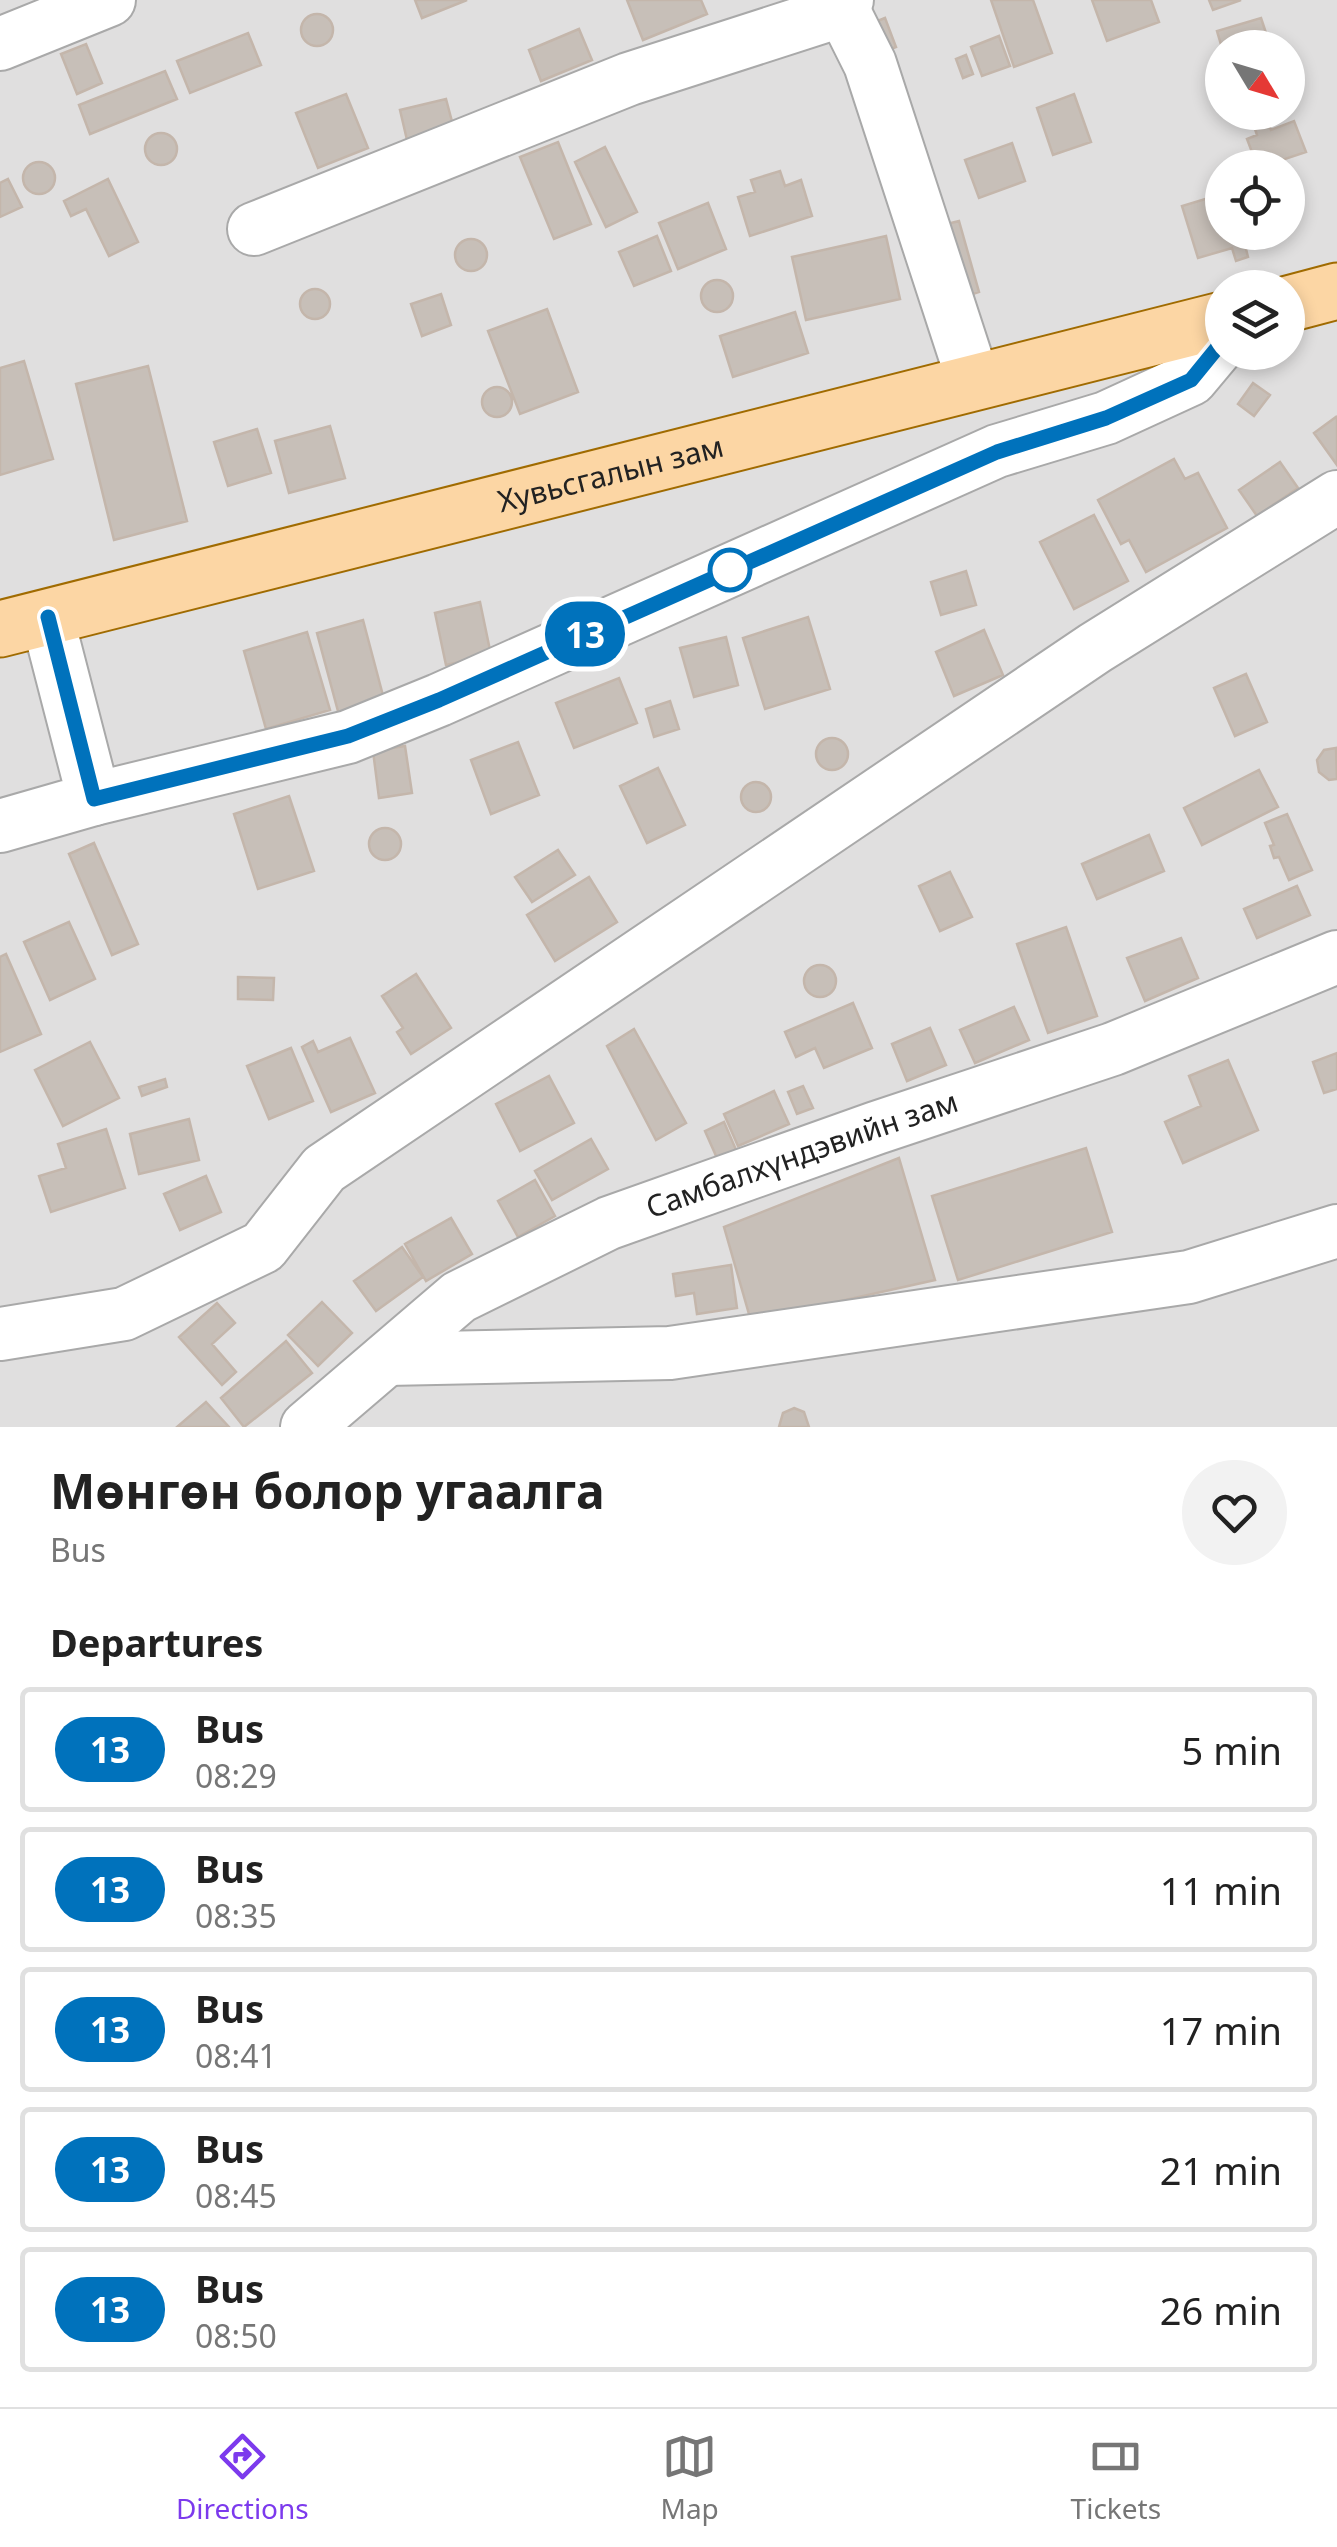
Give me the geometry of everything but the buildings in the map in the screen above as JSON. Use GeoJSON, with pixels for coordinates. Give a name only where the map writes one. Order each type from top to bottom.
{"type":"FeatureCollection","features":[{"type":"Feature","properties":{"kind":"main road"},"geometry":{"type":"LineString","coordinates":[[1305,299],[1337,291]]}},
{"type":"Feature","properties":{"kind":"main road","name":"Хувьсгалын зам"},"geometry":{"type":"LineString","coordinates":[[24,623],[1205,324]]}},
{"type":"Feature","properties":{"kind":"street"},"geometry":{"type":"LineString","coordinates":[[0,44],[109,0]]}},
{"type":"Feature","properties":{"kind":"street"},"geometry":{"type":"LineString","coordinates":[[254,229],[629,79],[845,5],[870,64],[974,383]]}},
{"type":"Feature","properties":{"kind":"street"},"geometry":{"type":"LineString","coordinates":[[0,826],[348,736],[439,700],[997,452],[1106,418],[1191,380],[1205,363]]}},
{"type":"Feature","properties":{"kind":"street"},"geometry":{"type":"LineString","coordinates":[[0,1334],[124,1314],[263,1247],[324,1170],[1095,648],[1337,497]]}},
{"type":"Feature","properties":{"kind":"street"},"geometry":{"type":"LineString","coordinates":[[24,623],[94,799]]}},
{"type":"Feature","properties":{"kind":"street","name":"Самбалхүндэвийн зам"},"geometry":{"type":"LineString","coordinates":[[307,1427],[459,1297],[610,1223],[876,1128],[1114,1050],[1337,958]]}},
{"type":"Feature","properties":{"kind":"street"},"geometry":{"type":"LineString","coordinates":[[387,1359],[670,1353],[1190,1277],[1337,1230]]}},
{"type":"Feature","properties":{"kind":"shaded area"},"geometry":{"type":"Polygon","coordinates":[[[0,0],[1337,0],[1337,1427],[0,1427],[0,0]]]}},
{"type":"Feature","properties":{"kind":"bus line","name":"13"},"geometry":{"type":"LineString","coordinates":[[48,617],[94,799],[348,736],[439,700],[997,452],[1106,418],[1191,380],[1205,363]]}}]}
